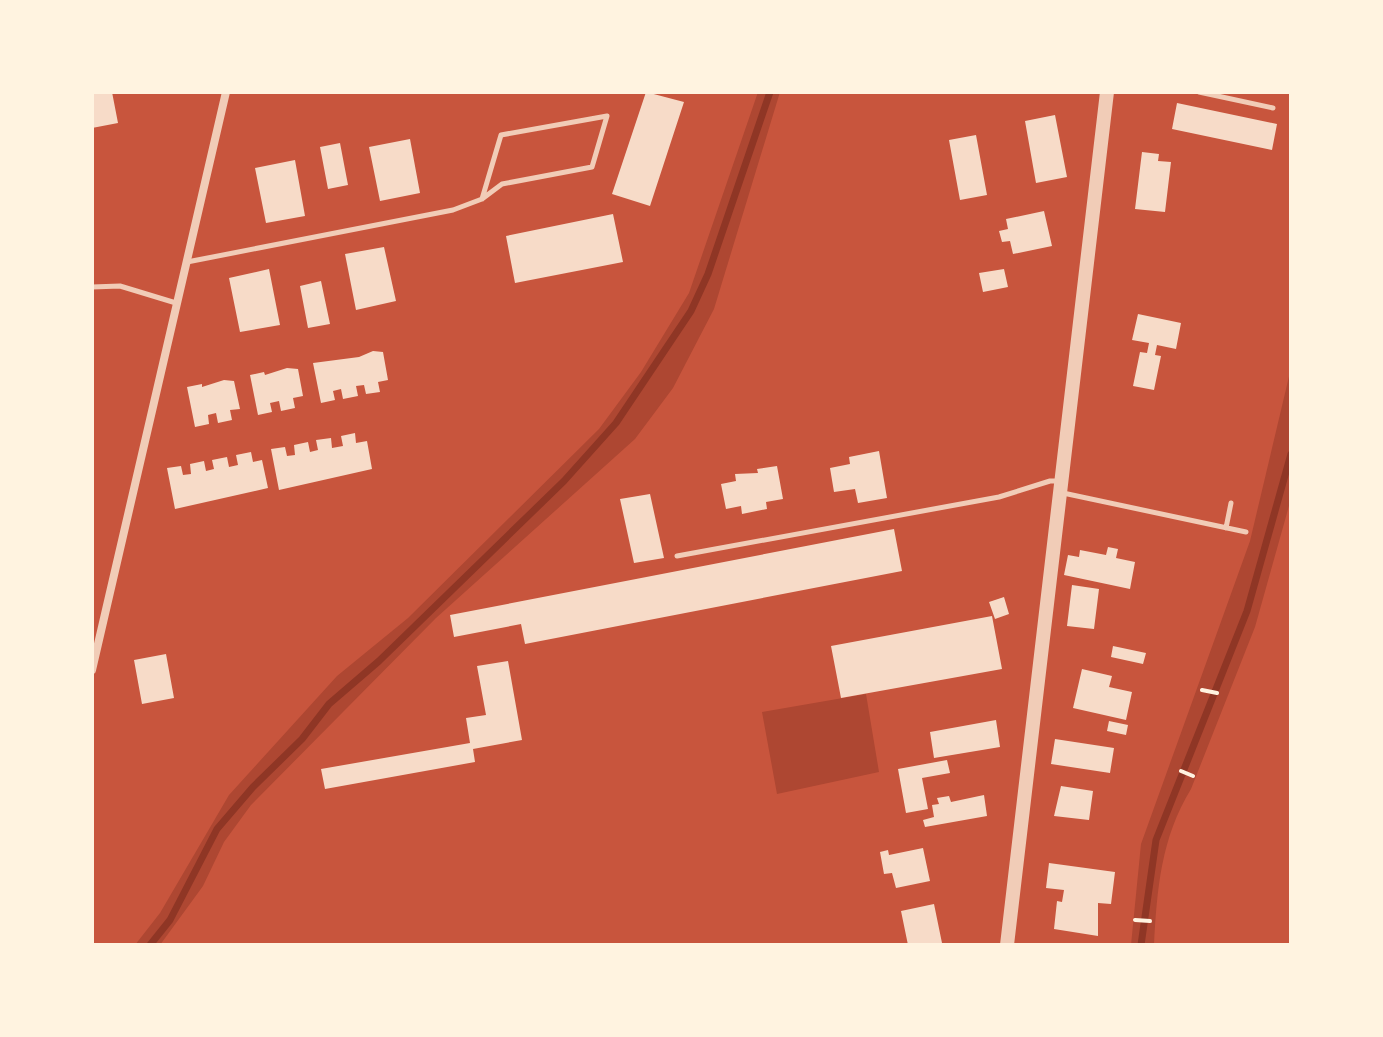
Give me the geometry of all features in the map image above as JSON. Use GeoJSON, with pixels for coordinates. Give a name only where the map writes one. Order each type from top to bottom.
{"type":"FeatureCollection","features":[{"type":"Feature","properties":{"kind":"street"},"geometry":{"type":"LineString","coordinates":[[92,670],[226,92]]}},
{"type":"Feature","properties":{"kind":"street"},"geometry":{"type":"LineString","coordinates":[[1007,945],[1107,92]]}},
{"type":"Feature","properties":{"kind":"lane"},"geometry":{"type":"LineString","coordinates":[[1199,92],[1273,108]]}},
{"type":"Feature","properties":{"kind":"lane"},"geometry":{"type":"LineString","coordinates":[[186,262],[453,210],[482,199],[502,184],[592,167],[607,116],[501,135],[482,199]]}},
{"type":"Feature","properties":{"kind":"lane"},"geometry":{"type":"LineString","coordinates":[[92,287],[120,286],[176,303]]}},
{"type":"Feature","properties":{"kind":"lane"},"geometry":{"type":"LineString","coordinates":[[677,556],[999,497],[1050,481],[1061,487],[1246,532]]}},
{"type":"Feature","properties":{"kind":"lane"},"geometry":{"type":"LineString","coordinates":[[1226,528],[1231,503]]}},
{"type":"Feature","properties":{"kind":"path"},"geometry":{"type":"LineString","coordinates":[[1202,690],[1217,693]]}},
{"type":"Feature","properties":{"kind":"path"},"geometry":{"type":"LineString","coordinates":[[1181,771],[1193,776]]}},
{"type":"Feature","properties":{"kind":"path"},"geometry":{"type":"LineString","coordinates":[[1135,920],[1150,921]]}},
{"type":"Feature","properties":{"kind":"shaded area"},"geometry":{"type":"Polygon","coordinates":[[[758,92],[780,92],[714,309],[673,388],[635,439],[436,618],[251,805],[224,842],[203,886],[160,945],[135,945],[160,913],[229,795],[337,676],[408,618],[599,429],[641,372],[689,293],[758,92]]]}},
{"type":"Feature","properties":{"kind":"shaded area"},"geometry":{"type":"Polygon","coordinates":[[[1291,368],[1291,498],[1287,513],[1255,627],[1167,845],[1159,884],[1154,945],[1131,945],[1141,844],[1250,541],[1291,368]]]}},
{"type":"Feature","properties":{"kind":"shaded area"},"geometry":{"type":"Polygon","coordinates":[[[866,694],[879,772],[777,794],[762,712],[866,694]]]}},
{"type":"Feature","properties":{"kind":"building"},"geometry":{"type":"Polygon","coordinates":[[[92,92],[112,92],[118,123],[92,128],[92,92]]]}},
{"type":"Feature","properties":{"kind":"building"},"geometry":{"type":"Polygon","coordinates":[[[646,92],[684,102],[650,206],[612,194],[646,92]]]}},
{"type":"Feature","properties":{"kind":"building"},"geometry":{"type":"Polygon","coordinates":[[[1177,103],[1277,124],[1272,150],[1172,129],[1177,103]]]}},
{"type":"Feature","properties":{"kind":"building"},"geometry":{"type":"Polygon","coordinates":[[[1055,115],[1067,177],[1036,183],[1025,121],[1055,115]]]}},
{"type":"Feature","properties":{"kind":"building"},"geometry":{"type":"Polygon","coordinates":[[[976,135],[987,195],[960,200],[949,140],[976,135]]]}},
{"type":"Feature","properties":{"kind":"building"},"geometry":{"type":"Polygon","coordinates":[[[410,139],[420,193],[380,201],[369,147],[410,139]]]}},
{"type":"Feature","properties":{"kind":"building"},"geometry":{"type":"Polygon","coordinates":[[[340,143],[348,185],[328,189],[320,147],[340,143]]]}},
{"type":"Feature","properties":{"kind":"building"},"geometry":{"type":"Polygon","coordinates":[[[1142,152],[1159,154],[1158,161],[1171,162],[1165,212],[1135,209],[1142,152]]]}},
{"type":"Feature","properties":{"kind":"building"},"geometry":{"type":"Polygon","coordinates":[[[295,160],[305,216],[266,223],[255,168],[295,160]]]}},
{"type":"Feature","properties":{"kind":"building"},"geometry":{"type":"Polygon","coordinates":[[[1044,211],[1052,246],[1013,254],[1010,241],[1002,242],[999,231],[1008,229],[1006,219],[1044,211]]]}},
{"type":"Feature","properties":{"kind":"building"},"geometry":{"type":"Polygon","coordinates":[[[613,214],[623,262],[515,283],[506,236],[613,214]]]}},
{"type":"Feature","properties":{"kind":"building"},"geometry":{"type":"Polygon","coordinates":[[[384,247],[396,301],[356,310],[345,254],[384,247]]]}},
{"type":"Feature","properties":{"kind":"building"},"geometry":{"type":"Polygon","coordinates":[[[269,269],[280,325],[240,332],[229,278],[269,269]]]}},
{"type":"Feature","properties":{"kind":"building"},"geometry":{"type":"Polygon","coordinates":[[[1004,269],[1008,287],[983,292],[979,273],[1004,269]]]}},
{"type":"Feature","properties":{"kind":"building"},"geometry":{"type":"Polygon","coordinates":[[[321,281],[330,324],[308,328],[300,286],[321,281]]]}},
{"type":"Feature","properties":{"kind":"building"},"geometry":{"type":"Polygon","coordinates":[[[1138,314],[1181,323],[1176,349],[1157,345],[1155,355],[1161,356],[1154,390],[1133,386],[1140,352],[1147,353],[1149,343],[1132,340],[1138,314]]]}},
{"type":"Feature","properties":{"kind":"building"},"geometry":{"type":"Polygon","coordinates":[[[373,351],[383,352],[388,380],[378,382],[380,392],[366,394],[364,385],[356,386],[358,396],[343,399],[341,389],[333,391],[335,400],[321,403],[313,363],[359,357],[373,351]]]}},
{"type":"Feature","properties":{"kind":"building"},"geometry":{"type":"Polygon","coordinates":[[[287,368],[298,369],[303,396],[293,398],[295,408],[281,411],[279,401],[270,403],[272,412],[258,415],[250,375],[264,372],[265,375],[287,368]]]}},
{"type":"Feature","properties":{"kind":"building"},"geometry":{"type":"Polygon","coordinates":[[[224,380],[234,381],[240,409],[230,410],[232,420],[218,423],[216,413],[208,415],[209,424],[195,427],[187,387],[202,384],[202,387],[224,380]]]}},
{"type":"Feature","properties":{"kind":"building"},"geometry":{"type":"Polygon","coordinates":[[[355,433],[356,443],[367,441],[372,469],[279,490],[271,449],[285,447],[287,456],[295,455],[294,445],[308,442],[310,452],[318,450],[316,440],[331,438],[332,448],[343,446],[341,436],[355,433]]]}},
{"type":"Feature","properties":{"kind":"building"},"geometry":{"type":"Polygon","coordinates":[[[879,451],[887,498],[858,503],[855,489],[834,492],[830,468],[850,464],[849,457],[879,451]]]}},
{"type":"Feature","properties":{"kind":"building"},"geometry":{"type":"Polygon","coordinates":[[[251,452],[253,462],[262,460],[268,488],[175,509],[167,468],[181,466],[183,475],[191,474],[190,464],[204,461],[206,471],[214,469],[212,460],[227,457],[229,467],[238,465],[236,455],[251,452]]]}},
{"type":"Feature","properties":{"kind":"building"},"geometry":{"type":"Polygon","coordinates":[[[777,466],[783,499],[766,502],[767,509],[742,514],[741,506],[726,509],[721,484],[736,481],[735,474],[758,473],[757,469],[777,466]]]}},
{"type":"Feature","properties":{"kind":"building"},"geometry":{"type":"Polygon","coordinates":[[[650,494],[664,558],[634,563],[620,499],[650,494]]]}},
{"type":"Feature","properties":{"kind":"building"},"geometry":{"type":"Polygon","coordinates":[[[894,529],[902,571],[525,644],[521,624],[454,637],[450,615],[894,529]]]}},
{"type":"Feature","properties":{"kind":"building"},"geometry":{"type":"Polygon","coordinates":[[[1108,547],[1118,549],[1116,558],[1135,562],[1130,589],[1064,575],[1068,555],[1079,557],[1080,550],[1106,555],[1108,547]]]}},
{"type":"Feature","properties":{"kind":"building"},"geometry":{"type":"Polygon","coordinates":[[[1072,585],[1099,589],[1094,629],[1067,626],[1072,585]]]}},
{"type":"Feature","properties":{"kind":"building"},"geometry":{"type":"Polygon","coordinates":[[[1004,597],[1009,614],[995,619],[989,602],[1004,597]]]}},
{"type":"Feature","properties":{"kind":"building"},"geometry":{"type":"Polygon","coordinates":[[[992,616],[1002,669],[841,698],[831,646],[992,616]]]}},
{"type":"Feature","properties":{"kind":"building"},"geometry":{"type":"Polygon","coordinates":[[[1113,646],[1146,653],[1143,664],[1111,657],[1113,646]]]}},
{"type":"Feature","properties":{"kind":"building"},"geometry":{"type":"Polygon","coordinates":[[[166,654],[174,698],[142,704],[134,660],[166,654]]]}},
{"type":"Feature","properties":{"kind":"building"},"geometry":{"type":"Polygon","coordinates":[[[508,661],[522,740],[473,749],[475,762],[325,789],[321,769],[470,743],[466,718],[486,715],[477,666],[508,661]]]}},
{"type":"Feature","properties":{"kind":"building"},"geometry":{"type":"Polygon","coordinates":[[[1082,669],[1112,676],[1109,687],[1132,692],[1126,720],[1073,708],[1082,669]]]}},
{"type":"Feature","properties":{"kind":"building"},"geometry":{"type":"Polygon","coordinates":[[[996,720],[1000,747],[934,758],[930,732],[996,720]]]}},
{"type":"Feature","properties":{"kind":"building"},"geometry":{"type":"Polygon","coordinates":[[[1109,721],[1128,725],[1126,735],[1107,731],[1109,721]]]}},
{"type":"Feature","properties":{"kind":"building"},"geometry":{"type":"Polygon","coordinates":[[[1055,739],[1114,748],[1110,773],[1051,764],[1055,739]]]}},
{"type":"Feature","properties":{"kind":"building"},"geometry":{"type":"Polygon","coordinates":[[[947,760],[950,773],[922,778],[928,809],[906,813],[898,769],[947,760]]]}},
{"type":"Feature","properties":{"kind":"building"},"geometry":{"type":"Polygon","coordinates":[[[1061,786],[1093,791],[1089,820],[1054,816],[1061,786]]]}},
{"type":"Feature","properties":{"kind":"building"},"geometry":{"type":"Polygon","coordinates":[[[984,795],[987,816],[925,827],[923,820],[934,817],[932,805],[939,804],[937,798],[949,796],[951,802],[984,795]]]}},
{"type":"Feature","properties":{"kind":"building"},"geometry":{"type":"Polygon","coordinates":[[[923,848],[930,881],[896,888],[892,873],[884,874],[880,852],[888,850],[889,855],[923,848]]]}},
{"type":"Feature","properties":{"kind":"building"},"geometry":{"type":"Polygon","coordinates":[[[1049,863],[1115,872],[1111,904],[1098,903],[1098,936],[1054,929],[1057,901],[1062,902],[1064,890],[1046,888],[1049,863]]]}},
{"type":"Feature","properties":{"kind":"building"},"geometry":{"type":"Polygon","coordinates":[[[934,904],[942,943],[908,945],[901,911],[934,904]]]}},
{"type":"Feature","properties":{"kind":"waterway"},"geometry":{"type":"LineString","coordinates":[[150,945],[170,920],[217,829],[253,787],[302,739],[329,704],[379,661],[564,481],[616,423],[691,311],[708,274],[770,92]]}},
{"type":"Feature","properties":{"kind":"waterway"},"geometry":{"type":"LineString","coordinates":[[1141,945],[1156,840],[1247,611],[1291,454]]}}]}
